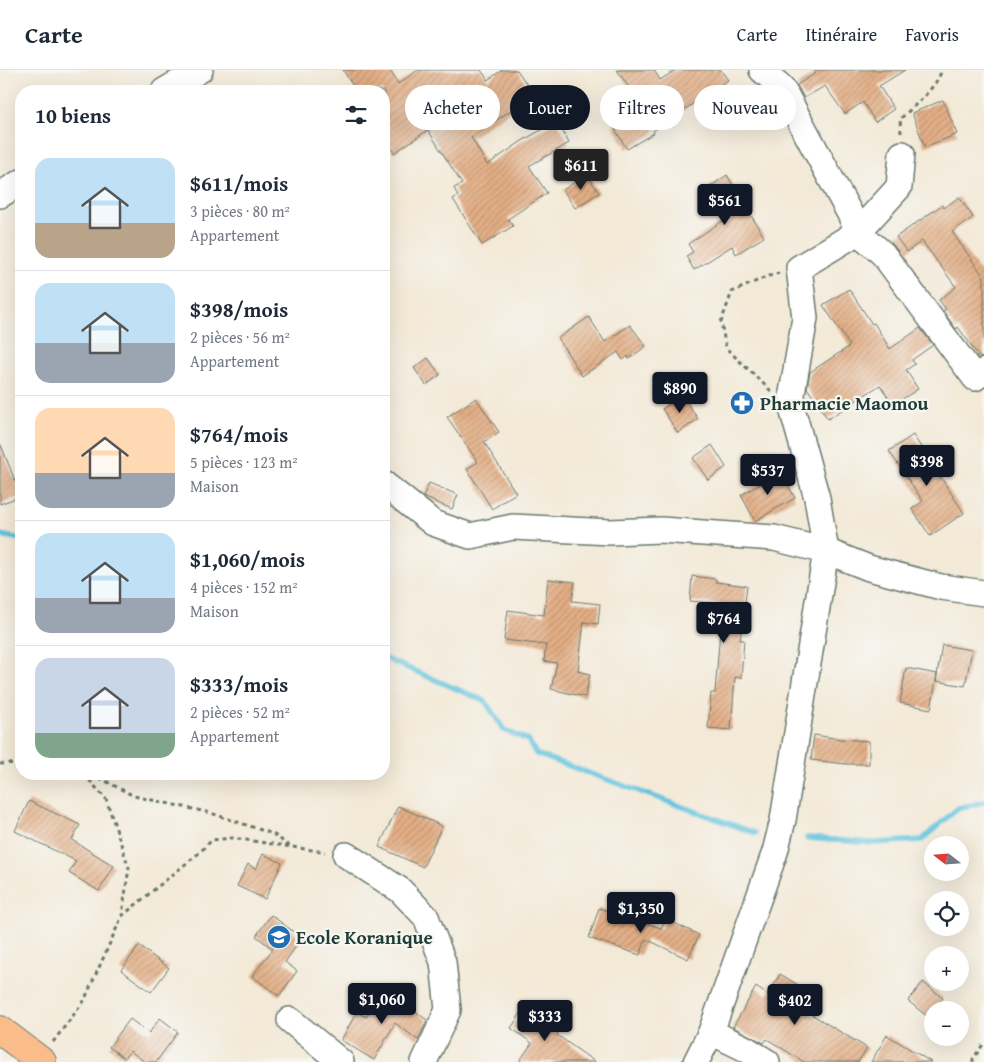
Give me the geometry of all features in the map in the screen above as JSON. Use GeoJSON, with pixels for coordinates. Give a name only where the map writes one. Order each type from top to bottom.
{"type":"FeatureCollection","features":[{"type":"Feature","properties":{"kind":"highway"},"geometry":{"type":"LineString","coordinates":[[0,1030],[40,1061]]}},
{"type":"Feature","properties":{"kind":"street"},"geometry":{"type":"LineString","coordinates":[[174,85],[200,70]]}},
{"type":"Feature","properties":{"kind":"street"},"geometry":{"type":"LineString","coordinates":[[762,70],[782,88],[858,232],[883,254],[975,378],[984,371]]}},
{"type":"Feature","properties":{"kind":"street"},"geometry":{"type":"LineString","coordinates":[[696,1062],[711,1032],[774,852],[783,820],[826,551],[816,498],[793,412],[792,393],[806,318],[799,268],[858,232],[900,187],[902,154]]}},
{"type":"Feature","properties":{"kind":"street"},"geometry":{"type":"LineString","coordinates":[[0,195],[15,186]]}},
{"type":"Feature","properties":{"kind":"street"},"geometry":{"type":"LineString","coordinates":[[390,489],[433,524],[470,536],[514,527],[610,532],[662,530],[774,538],[826,551],[878,570],[941,587],[984,593]]}},
{"type":"Feature","properties":{"kind":"street"},"geometry":{"type":"LineString","coordinates":[[346,855],[400,890],[426,917],[443,962],[448,1010],[424,1062]]}},
{"type":"Feature","properties":{"kind":"street"},"geometry":{"type":"LineString","coordinates":[[290,1020],[341,1062]]}},
{"type":"Feature","properties":{"kind":"street"},"geometry":{"type":"LineString","coordinates":[[711,1032],[746,1049],[767,1062]]}},
{"type":"Feature","properties":{"kind":"path"},"geometry":{"type":"LineString","coordinates":[[902,154],[900,119],[918,102],[939,77],[942,70]]}},
{"type":"Feature","properties":{"kind":"path"},"geometry":{"type":"LineString","coordinates":[[793,412],[726,348],[721,322],[732,292],[766,277],[799,268]]}},
{"type":"Feature","properties":{"kind":"path"},"geometry":{"type":"LineString","coordinates":[[0,764],[15,763]]}},
{"type":"Feature","properties":{"kind":"path"},"geometry":{"type":"LineString","coordinates":[[40,1061],[84,1001],[122,916],[129,868],[106,800],[89,780]]}},
{"type":"Feature","properties":{"kind":"path"},"geometry":{"type":"LineString","coordinates":[[103,780],[134,796],[211,813],[273,834],[292,847]]}},
{"type":"Feature","properties":{"kind":"path"},"geometry":{"type":"LineString","coordinates":[[122,916],[199,853],[212,840],[233,838],[346,855]]}},
{"type":"Feature","properties":{"kind":"path"},"geometry":{"type":"LineString","coordinates":[[973,1062],[973,1059],[984,1043]]}},
{"type":"Feature","properties":{"kind":"building"},"geometry":{"type":"Polygon","coordinates":[[[343,70],[390,70],[398,84],[418,70],[481,70],[488,80],[502,70],[517,70],[527,85],[510,85],[510,111],[500,118],[500,85],[405,85],[405,130],[428,130],[394,153],[390,147],[390,85],[352,85],[343,70]]]}},
{"type":"Feature","properties":{"kind":"building"},"geometry":{"type":"Polygon","coordinates":[[[617,70],[654,70],[660,80],[676,70],[721,70],[728,80],[721,85],[694,85],[694,103],[684,110],[684,85],[627,85],[617,70]]]}},
{"type":"Feature","properties":{"kind":"building"},"geometry":{"type":"Polygon","coordinates":[[[814,70],[905,70],[879,86],[894,109],[875,122],[863,102],[845,114],[825,86],[804,98],[797,85],[816,73],[814,70]]]}},
{"type":"Feature","properties":{"kind":"building"},"geometry":{"type":"Polygon","coordinates":[[[943,100],[957,134],[925,147],[912,113],[943,100]]]}},
{"type":"Feature","properties":{"kind":"building"},"geometry":{"type":"Polygon","coordinates":[[[428,130],[482,130],[471,137],[487,165],[541,130],[562,130],[569,143],[529,166],[547,193],[508,219],[513,226],[482,245],[453,199],[458,196],[454,188],[462,184],[428,130]]]}},
{"type":"Feature","properties":{"kind":"building"},"geometry":{"type":"Polygon","coordinates":[[[615,130],[654,130],[654,133],[627,149],[615,130]]]}},
{"type":"Feature","properties":{"kind":"building"},"geometry":{"type":"Polygon","coordinates":[[[587,174],[599,193],[575,208],[563,190],[587,174]]]}},
{"type":"Feature","properties":{"kind":"building"},"geometry":{"type":"Polygon","coordinates":[[[727,175],[764,237],[736,254],[732,246],[694,270],[686,256],[693,252],[688,244],[724,220],[705,190],[727,175]]]}},
{"type":"Feature","properties":{"kind":"building"},"geometry":{"type":"Polygon","coordinates":[[[959,197],[973,217],[952,232],[984,277],[984,357],[980,358],[958,327],[956,329],[943,311],[946,309],[939,300],[956,287],[922,241],[907,252],[896,237],[942,205],[944,208],[959,197]]]}},
{"type":"Feature","properties":{"kind":"building"},"geometry":{"type":"Polygon","coordinates":[[[849,289],[890,349],[920,328],[933,345],[912,360],[915,364],[906,370],[918,389],[893,405],[880,385],[828,419],[807,388],[810,372],[850,346],[823,305],[849,289]]]}},
{"type":"Feature","properties":{"kind":"building"},"geometry":{"type":"Polygon","coordinates":[[[589,317],[605,342],[630,325],[646,346],[629,359],[628,356],[623,360],[618,352],[582,376],[558,338],[589,317]]]}},
{"type":"Feature","properties":{"kind":"building"},"geometry":{"type":"Polygon","coordinates":[[[428,358],[440,375],[426,385],[414,368],[428,358]]]}},
{"type":"Feature","properties":{"kind":"building"},"geometry":{"type":"Polygon","coordinates":[[[682,395],[698,419],[678,433],[662,409],[682,395]]]}},
{"type":"Feature","properties":{"kind":"building"},"geometry":{"type":"Polygon","coordinates":[[[476,398],[499,432],[484,442],[516,493],[492,509],[467,469],[478,462],[447,417],[476,398]]]}},
{"type":"Feature","properties":{"kind":"building"},"geometry":{"type":"Polygon","coordinates":[[[913,435],[964,513],[930,536],[912,509],[923,501],[889,451],[913,435]]]}},
{"type":"Feature","properties":{"kind":"building"},"geometry":{"type":"Polygon","coordinates":[[[1,445],[15,481],[15,498],[0,504],[1,445]]]}},
{"type":"Feature","properties":{"kind":"building"},"geometry":{"type":"Polygon","coordinates":[[[712,445],[726,467],[708,480],[693,458],[712,445]]]}},
{"type":"Feature","properties":{"kind":"building"},"geometry":{"type":"Polygon","coordinates":[[[781,472],[795,498],[755,521],[741,495],[781,472]]]}},
{"type":"Feature","properties":{"kind":"building"},"geometry":{"type":"Polygon","coordinates":[[[429,483],[458,495],[452,509],[423,497],[429,483]]]}},
{"type":"Feature","properties":{"kind":"building"},"geometry":{"type":"Polygon","coordinates":[[[692,576],[716,579],[716,582],[747,586],[740,640],[744,640],[741,678],[735,677],[731,730],[708,728],[711,693],[715,693],[721,604],[690,601],[692,576]]]}},
{"type":"Feature","properties":{"kind":"building"},"geometry":{"type":"Polygon","coordinates":[[[548,579],[575,582],[572,601],[600,604],[598,624],[584,622],[578,671],[590,674],[585,697],[551,689],[557,663],[544,661],[546,645],[504,640],[508,610],[544,615],[548,579]]]}},
{"type":"Feature","properties":{"kind":"building"},"geometry":{"type":"Polygon","coordinates":[[[942,645],[972,650],[965,686],[936,681],[942,645]]]}},
{"type":"Feature","properties":{"kind":"building"},"geometry":{"type":"Polygon","coordinates":[[[906,668],[937,674],[931,709],[900,703],[906,668]]]}},
{"type":"Feature","properties":{"kind":"building"},"geometry":{"type":"Polygon","coordinates":[[[814,735],[869,741],[869,764],[846,764],[811,760],[814,735]]]}},
{"type":"Feature","properties":{"kind":"building"},"geometry":{"type":"Polygon","coordinates":[[[29,801],[80,825],[72,840],[114,866],[99,891],[69,873],[76,861],[15,831],[29,801]]]}},
{"type":"Feature","properties":{"kind":"building"},"geometry":{"type":"Polygon","coordinates":[[[398,806],[442,826],[423,867],[379,847],[398,806]]]}},
{"type":"Feature","properties":{"kind":"building"},"geometry":{"type":"Polygon","coordinates":[[[263,854],[282,863],[265,899],[237,886],[248,864],[256,869],[263,854]]]}},
{"type":"Feature","properties":{"kind":"building"},"geometry":{"type":"Polygon","coordinates":[[[599,908],[661,928],[666,919],[699,935],[688,959],[646,939],[640,955],[589,938],[599,908]]]}},
{"type":"Feature","properties":{"kind":"building"},"geometry":{"type":"Polygon","coordinates":[[[271,915],[302,938],[285,962],[297,971],[279,996],[252,976],[273,949],[256,936],[271,915]]]}},
{"type":"Feature","properties":{"kind":"building"},"geometry":{"type":"Polygon","coordinates":[[[139,946],[169,968],[151,992],[121,970],[139,946]]]}},
{"type":"Feature","properties":{"kind":"building"},"geometry":{"type":"Polygon","coordinates":[[[780,974],[805,989],[796,1005],[867,1048],[858,1062],[804,1062],[767,1039],[764,1043],[733,1027],[756,987],[768,995],[780,974]]]}},
{"type":"Feature","properties":{"kind":"building"},"geometry":{"type":"Polygon","coordinates":[[[923,982],[924,991],[934,991],[943,998],[941,1001],[924,1001],[924,1014],[908,1001],[923,982]]]}},
{"type":"Feature","properties":{"kind":"building"},"geometry":{"type":"Polygon","coordinates":[[[387,990],[427,1020],[418,1040],[395,1023],[374,1060],[341,1040],[357,1012],[366,1017],[387,990]]]}},
{"type":"Feature","properties":{"kind":"building"},"geometry":{"type":"Polygon","coordinates":[[[524,1009],[595,1062],[519,1062],[532,1043],[511,1028],[524,1009]]]}},
{"type":"Feature","properties":{"kind":"building"},"geometry":{"type":"Polygon","coordinates":[[[160,1018],[178,1032],[156,1062],[145,1062],[130,1051],[124,1058],[109,1047],[130,1019],[149,1033],[160,1018]]]}},
{"type":"Feature","properties":{"kind":"building"},"geometry":{"type":"Polygon","coordinates":[[[887,1035],[931,1062],[871,1062],[887,1035]]]}},
{"type":"Feature","properties":{"kind":"waterway"},"geometry":{"type":"LineString","coordinates":[[0,535],[15,538]]}},
{"type":"Feature","properties":{"kind":"waterway"},"geometry":{"type":"LineString","coordinates":[[390,661],[485,701],[504,730],[528,740],[536,754],[755,833]]}},
{"type":"Feature","properties":{"kind":"waterway"},"geometry":{"type":"LineString","coordinates":[[807,838],[874,843],[922,840],[958,808],[984,802]]}},
{"type":"Feature","properties":{"kind":"place","name":"Pharmacie Maomou"},"geometry":{"type":"Point","coordinates":[742,403]}},
{"type":"Feature","properties":{"kind":"place","name":"Ecole Koranique"},"geometry":{"type":"Point","coordinates":[279,937]}}]}
